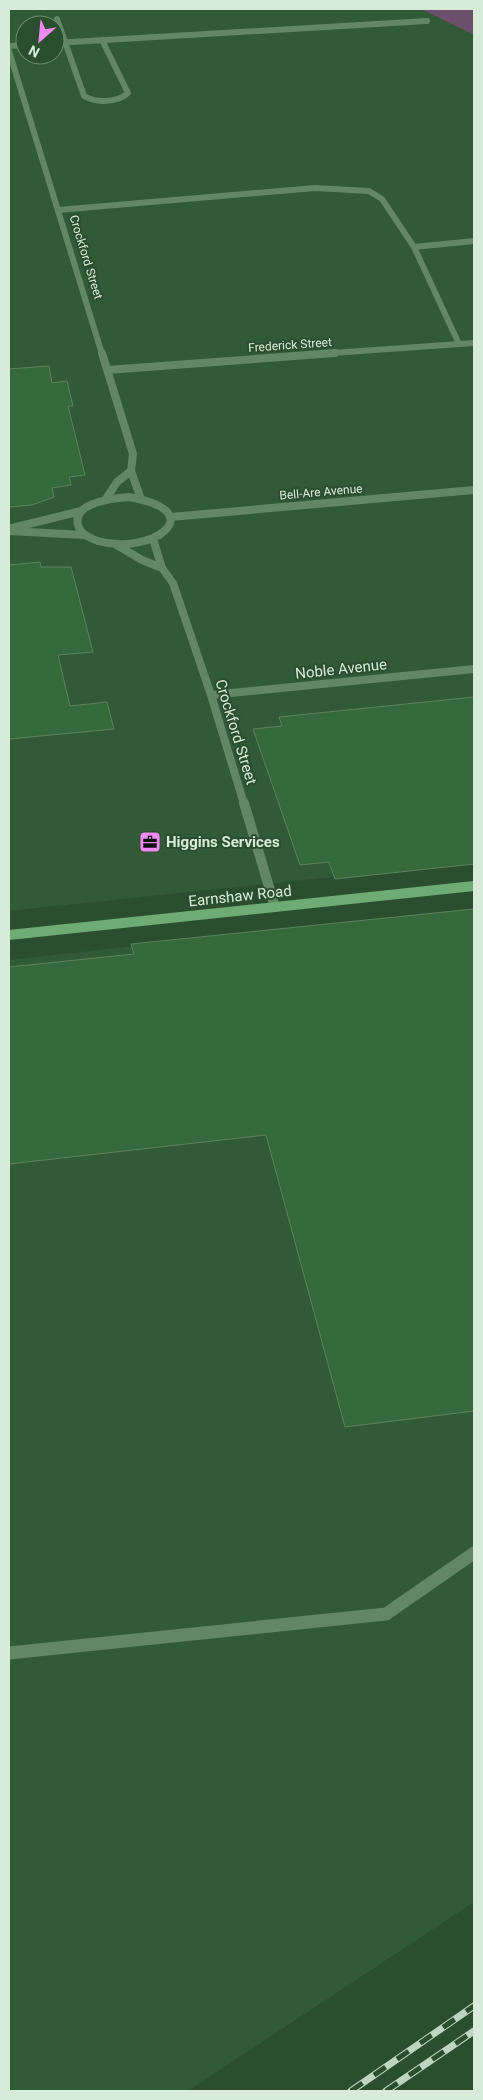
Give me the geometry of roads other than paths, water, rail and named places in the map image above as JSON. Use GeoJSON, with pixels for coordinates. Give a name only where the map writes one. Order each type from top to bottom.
{"type":"FeatureCollection","features":[{"type":"Feature","properties":{"kind":"street"},"geometry":{"type":"LineString","coordinates":[[102,40],[128,94],[122,98],[93,100],[84,96],[66,43],[102,40],[426,21]]}},
{"type":"Feature","properties":{"kind":"street","name":"Crockford Street"},"geometry":{"type":"LineString","coordinates":[[9,55],[133,454],[132,471],[140,498]]}},
{"type":"Feature","properties":{"kind":"street"},"geometry":{"type":"LineString","coordinates":[[58,210],[315,188],[351,188],[370,191],[382,198],[414,247],[459,344]]}},
{"type":"Feature","properties":{"kind":"street"},"geometry":{"type":"LineString","coordinates":[[414,247],[474,242]]}},
{"type":"Feature","properties":{"kind":"street","name":"Frederick Street"},"geometry":{"type":"LineString","coordinates":[[107,370],[474,343]]}},
{"type":"Feature","properties":{"kind":"street"},"geometry":{"type":"LineString","coordinates":[[106,499],[117,482],[132,471]]}},
{"type":"Feature","properties":{"kind":"street","name":"Bell-Are Avenue"},"geometry":{"type":"LineString","coordinates":[[170,516],[474,490]]}},
{"type":"Feature","properties":{"kind":"street"},"geometry":{"type":"LineString","coordinates":[[9,530],[85,535],[99,541],[115,544],[142,542],[153,539],[168,529],[171,523],[170,516],[160,505],[140,498],[106,499],[96,502],[77,517],[77,524],[85,535]]}},
{"type":"Feature","properties":{"kind":"street"},"geometry":{"type":"LineString","coordinates":[[9,530],[81,512]]}},
{"type":"Feature","properties":{"kind":"street","name":"Crockford Street"},"geometry":{"type":"LineString","coordinates":[[153,539],[162,568],[173,583],[211,695],[275,907]]}},
{"type":"Feature","properties":{"kind":"street"},"geometry":{"type":"LineString","coordinates":[[115,544],[142,560],[162,568]]}},
{"type":"Feature","properties":{"kind":"street","name":"Noble Avenue"},"geometry":{"type":"LineString","coordinates":[[211,695],[474,669]]}},
{"type":"Feature","properties":{"kind":"street","name":"Earnshaw Road"},"geometry":{"type":"LineString","coordinates":[[9,935],[474,886]]}},
{"type":"Feature","properties":{"kind":"street"},"geometry":{"type":"LineString","coordinates":[[9,1653],[386,1614],[474,1553]]}},
{"type":"Feature","properties":{"kind":"railway"},"geometry":{"type":"LineString","coordinates":[[351,2091],[474,2006]]}},
{"type":"Feature","properties":{"kind":"railway"},"geometry":{"type":"LineString","coordinates":[[386,2091],[474,2031]]}},
{"type":"Feature","properties":{"kind":"place","name":"Higgins Services"},"geometry":{"type":"Point","coordinates":[150,842]}}]}
